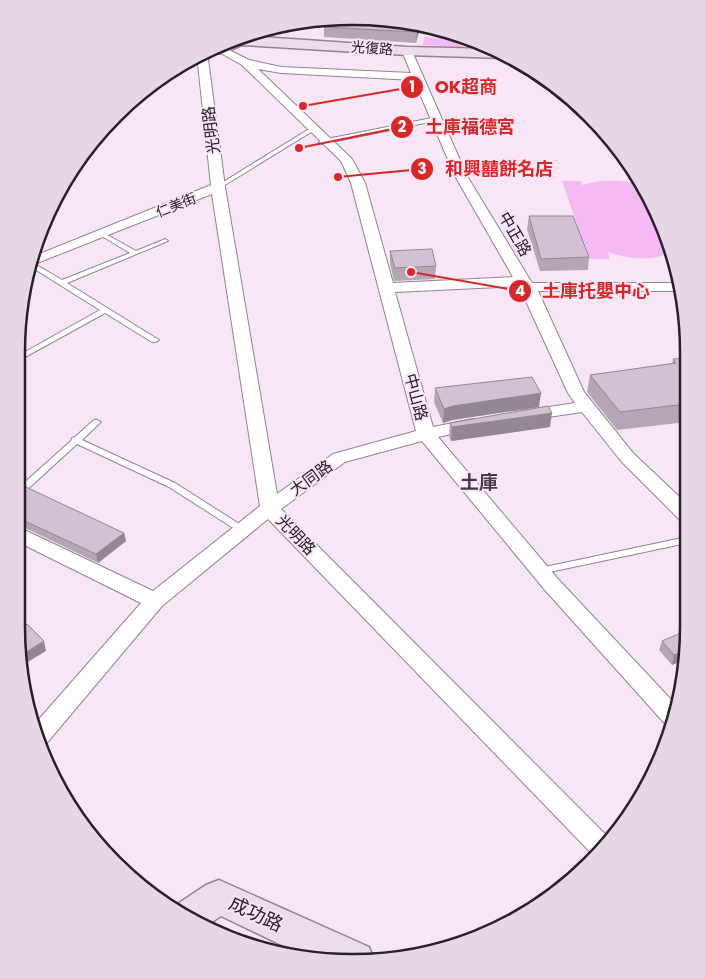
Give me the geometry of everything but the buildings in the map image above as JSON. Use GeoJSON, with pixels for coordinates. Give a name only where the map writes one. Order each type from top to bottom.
{"type":"FeatureCollection","features":[{"type":"Feature","properties":{"kind":"street","name":"光復路"},"geometry":{"type":"LineString","coordinates":[[254,40],[407,51],[485,53]]}},
{"type":"Feature","properties":{"kind":"street","name":"中正路"},"geometry":{"type":"LineString","coordinates":[[407,51],[461,176],[525,284],[576,392],[627,457],[680,508]]}},
{"type":"Feature","properties":{"kind":"street","name":"中山路"},"geometry":{"type":"LineString","coordinates":[[218,54],[246,63],[346,159],[358,183],[426,434],[540,571],[669,712]]}},
{"type":"Feature","properties":{"kind":"street","name":"光明路"},"geometry":{"type":"LineString","coordinates":[[209,58],[218,187],[270,509],[598,844]]}},
{"type":"Feature","properties":{"kind":"street"},"geometry":{"type":"LineString","coordinates":[[246,63],[281,70],[418,77]]}},
{"type":"Feature","properties":{"kind":"street","name":"仁美街"},"geometry":{"type":"LineString","coordinates":[[39,259],[218,187]]}},
{"type":"Feature","properties":{"kind":"street"},"geometry":{"type":"LineString","coordinates":[[385,288],[525,284],[673,287]]}},
{"type":"Feature","properties":{"kind":"street"},"geometry":{"type":"LineString","coordinates":[[509,418],[586,406]]}},
{"type":"Feature","properties":{"kind":"street","name":"大同路"},"geometry":{"type":"LineString","coordinates":[[42,732],[155,601],[241,529],[339,458],[426,434],[490,421]]}},
{"type":"Feature","properties":{"kind":"street"},"geometry":{"type":"LineString","coordinates":[[25,537],[155,601]]}},
{"type":"Feature","properties":{"kind":"street","name":"成功路"},"geometry":{"type":"LineString","coordinates":[[194,913],[219,897],[341,953]]}},
{"type":"Feature","properties":{"kind":"lane","name":"仁美街"},"geometry":{"type":"LineString","coordinates":[[218,187],[321,137],[437,119]]}},
{"type":"Feature","properties":{"kind":"lane"},"geometry":{"type":"LineString","coordinates":[[102,234],[135,253]]}},
{"type":"Feature","properties":{"kind":"lane"},"geometry":{"type":"LineString","coordinates":[[62,283],[165,241]]}},
{"type":"Feature","properties":{"kind":"lane"},"geometry":{"type":"LineString","coordinates":[[36,267],[155,340]]}},
{"type":"Feature","properties":{"kind":"lane"},"geometry":{"type":"LineString","coordinates":[[25,355],[105,310]]}},
{"type":"Feature","properties":{"kind":"lane"},"geometry":{"type":"LineString","coordinates":[[25,487],[97,422]]}},
{"type":"Feature","properties":{"kind":"lane"},"geometry":{"type":"LineString","coordinates":[[75,440],[172,485],[241,529]]}},
{"type":"Feature","properties":{"kind":"lane"},"geometry":{"type":"LineString","coordinates":[[540,571],[680,541]]}},
{"type":"Feature","properties":{"kind":"shaded area"},"geometry":{"type":"Polygon","coordinates":[[[424,37],[444,38],[462,44],[461,47],[423,45],[424,37]]]}},
{"type":"Feature","properties":{"kind":"shaded area"},"geometry":{"type":"Polygon","coordinates":[[[562,181],[581,181],[582,185],[604,181],[632,183],[655,227],[665,254],[640,258],[608,252],[610,259],[589,259],[562,181]]]}},
{"type":"Feature","properties":{"kind":"place","name":"OK超商"},"geometry":{"type":"Point","coordinates":[303,106]}},
{"type":"Feature","properties":{"kind":"place","name":"土庫福德宮"},"geometry":{"type":"Point","coordinates":[299,148]}},
{"type":"Feature","properties":{"kind":"place","name":"和興囍餅名店"},"geometry":{"type":"Point","coordinates":[338,177]}},
{"type":"Feature","properties":{"kind":"place","name":"土庫托嬰中心"},"geometry":{"type":"Point","coordinates":[411,272]}},
{"type":"Feature","properties":{"kind":"district","name":"土庫"},"geometry":{"type":"Point","coordinates":[479,482]}}]}
